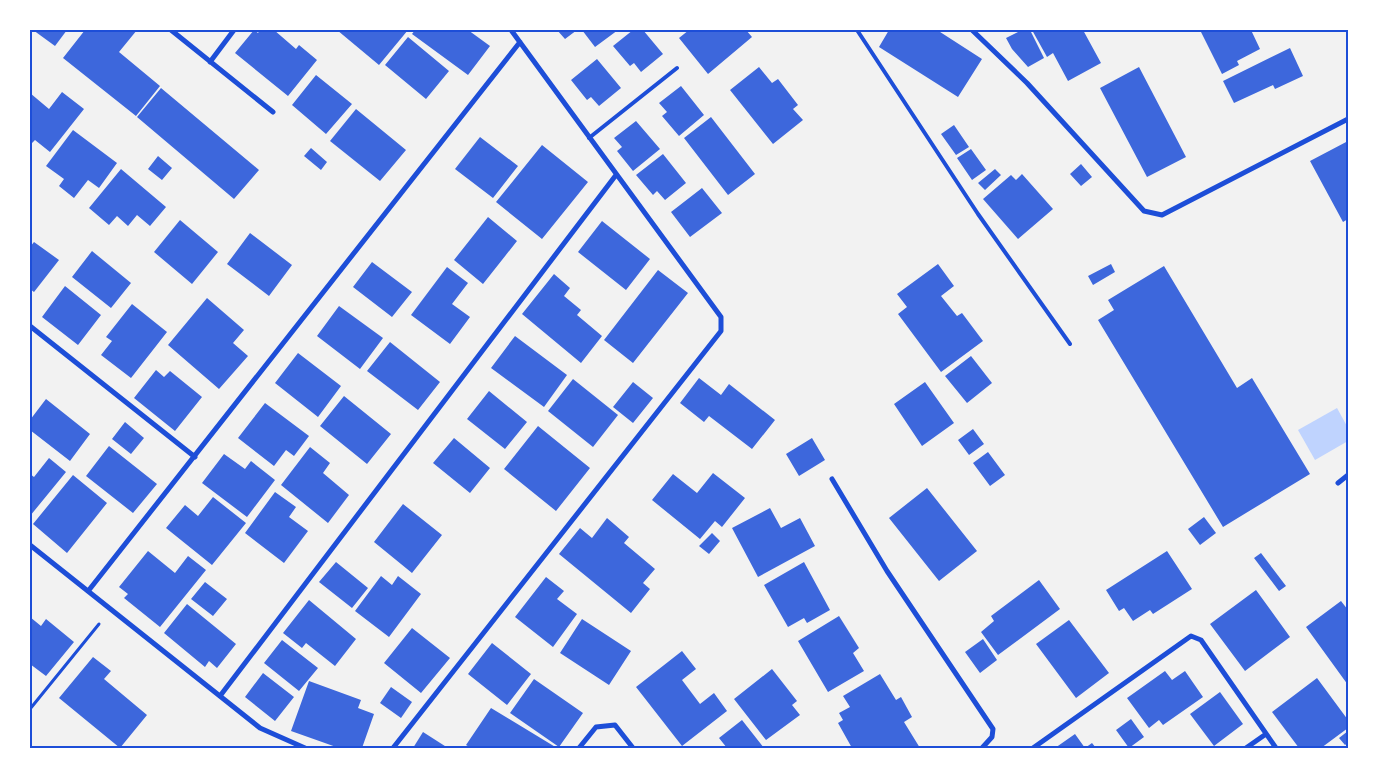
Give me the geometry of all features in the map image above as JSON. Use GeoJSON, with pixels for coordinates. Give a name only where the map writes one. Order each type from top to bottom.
{"type":"FeatureCollection","features":[{"type":"Feature","properties":{"kind":"street"},"geometry":{"type":"LineString","coordinates":[[171,30],[273,112]]}},
{"type":"Feature","properties":{"kind":"street"},"geometry":{"type":"LineString","coordinates":[[210,62],[234,30]]}},
{"type":"Feature","properties":{"kind":"street"},"geometry":{"type":"LineString","coordinates":[[393,748],[721,331],[721,317],[511,30]]}},
{"type":"Feature","properties":{"kind":"street"},"geometry":{"type":"LineString","coordinates":[[972,30],[1027,82],[1144,211],[1162,215],[1348,119]]}},
{"type":"Feature","properties":{"kind":"street"},"geometry":{"type":"LineString","coordinates":[[89,590],[520,42]]}},
{"type":"Feature","properties":{"kind":"street"},"geometry":{"type":"LineString","coordinates":[[220,696],[616,175]]}},
{"type":"Feature","properties":{"kind":"street"},"geometry":{"type":"LineString","coordinates":[[30,326],[195,457]]}},
{"type":"Feature","properties":{"kind":"street"},"geometry":{"type":"LineString","coordinates":[[1338,483],[1348,475]]}},
{"type":"Feature","properties":{"kind":"street"},"geometry":{"type":"LineString","coordinates":[[832,479],[887,570],[993,729],[992,737],[983,748]]}},
{"type":"Feature","properties":{"kind":"street"},"geometry":{"type":"LineString","coordinates":[[30,545],[89,590],[260,728],[305,748]]}},
{"type":"Feature","properties":{"kind":"street"},"geometry":{"type":"LineString","coordinates":[[1033,748],[1191,636],[1201,640],[1276,748]]}},
{"type":"Feature","properties":{"kind":"street"},"geometry":{"type":"LineString","coordinates":[[579,748],[596,727],[616,726],[632,748]]}},
{"type":"Feature","properties":{"kind":"street"},"geometry":{"type":"LineString","coordinates":[[1246,748],[1266,734]]}},
{"type":"Feature","properties":{"kind":"lane"},"geometry":{"type":"LineString","coordinates":[[857,30],[978,214],[1070,344]]}},
{"type":"Feature","properties":{"kind":"lane"},"geometry":{"type":"LineString","coordinates":[[589,138],[677,68]]}},
{"type":"Feature","properties":{"kind":"path"},"geometry":{"type":"LineString","coordinates":[[30,709],[112,609]]}},
{"type":"Feature","properties":{"kind":"water"},"geometry":{"type":"Polygon","coordinates":[[[1337,408],[1348,428],[1348,441],[1315,460],[1298,430],[1337,408]]]}},
{"type":"Feature","properties":{"kind":"building"},"geometry":{"type":"Polygon","coordinates":[[[33,30],[67,30],[55,46],[33,30]]]}},
{"type":"Feature","properties":{"kind":"building"},"geometry":{"type":"Polygon","coordinates":[[[85,30],[137,30],[119,52],[160,86],[136,116],[63,58],[85,30]]]}},
{"type":"Feature","properties":{"kind":"building"},"geometry":{"type":"Polygon","coordinates":[[[254,30],[258,33],[260,30],[274,30],[296,49],[299,45],[317,60],[288,96],[235,53],[254,30]]]}},
{"type":"Feature","properties":{"kind":"building"},"geometry":{"type":"Polygon","coordinates":[[[337,30],[408,30],[379,65],[337,30]]]}},
{"type":"Feature","properties":{"kind":"building"},"geometry":{"type":"Polygon","coordinates":[[[415,30],[468,30],[490,46],[468,75],[412,34],[415,30]]]}},
{"type":"Feature","properties":{"kind":"building"},"geometry":{"type":"Polygon","coordinates":[[[557,30],[577,30],[565,39],[557,30]]]}},
{"type":"Feature","properties":{"kind":"building"},"geometry":{"type":"Polygon","coordinates":[[[582,30],[618,30],[595,47],[582,30]]]}},
{"type":"Feature","properties":{"kind":"building"},"geometry":{"type":"Polygon","coordinates":[[[633,30],[643,30],[663,54],[641,72],[634,63],[630,66],[613,46],[633,30]]]}},
{"type":"Feature","properties":{"kind":"building"},"geometry":{"type":"Polygon","coordinates":[[[689,30],[746,30],[752,37],[708,74],[679,38],[689,30]]]}},
{"type":"Feature","properties":{"kind":"building"},"geometry":{"type":"Polygon","coordinates":[[[889,30],[937,30],[982,59],[958,97],[879,47],[889,30]]]}},
{"type":"Feature","properties":{"kind":"building"},"geometry":{"type":"Polygon","coordinates":[[[1022,30],[1030,30],[1044,58],[1028,67],[1012,49],[1006,38],[1022,30]]]}},
{"type":"Feature","properties":{"kind":"building"},"geometry":{"type":"Polygon","coordinates":[[[1032,30],[1083,30],[1101,63],[1068,81],[1053,53],[1047,57],[1032,30]]]}},
{"type":"Feature","properties":{"kind":"building"},"geometry":{"type":"Polygon","coordinates":[[[1200,30],[1251,30],[1260,49],[1237,61],[1239,65],[1222,74],[1200,30]]]}},
{"type":"Feature","properties":{"kind":"building"},"geometry":{"type":"Polygon","coordinates":[[[408,37],[449,71],[426,99],[385,65],[408,37]]]}},
{"type":"Feature","properties":{"kind":"building"},"geometry":{"type":"Polygon","coordinates":[[[1290,48],[1303,76],[1275,89],[1273,85],[1234,103],[1223,81],[1290,48]]]}},
{"type":"Feature","properties":{"kind":"building"},"geometry":{"type":"Polygon","coordinates":[[[597,59],[621,88],[599,106],[591,97],[587,100],[571,80],[597,59]]]}},
{"type":"Feature","properties":{"kind":"building"},"geometry":{"type":"Polygon","coordinates":[[[759,67],[772,83],[778,79],[798,105],[793,109],[803,120],[773,144],[730,90],[759,67]]]}},
{"type":"Feature","properties":{"kind":"building"},"geometry":{"type":"Polygon","coordinates":[[[1139,67],[1186,157],[1147,177],[1100,88],[1139,67]]]}},
{"type":"Feature","properties":{"kind":"building"},"geometry":{"type":"Polygon","coordinates":[[[316,75],[352,104],[326,134],[292,105],[316,75]]]}},
{"type":"Feature","properties":{"kind":"building"},"geometry":{"type":"Polygon","coordinates":[[[681,86],[704,115],[679,136],[662,116],[667,112],[659,103],[681,86]]]}},
{"type":"Feature","properties":{"kind":"building"},"geometry":{"type":"Polygon","coordinates":[[[161,88],[259,170],[234,199],[137,117],[161,88]]]}},
{"type":"Feature","properties":{"kind":"building"},"geometry":{"type":"Polygon","coordinates":[[[62,92],[84,109],[50,152],[35,140],[30,145],[30,93],[49,109],[62,92]]]}},
{"type":"Feature","properties":{"kind":"building"},"geometry":{"type":"Polygon","coordinates":[[[356,109],[406,150],[380,181],[330,141],[356,109]]]}},
{"type":"Feature","properties":{"kind":"building"},"geometry":{"type":"Polygon","coordinates":[[[711,117],[755,174],[728,195],[684,138],[711,117]]]}},
{"type":"Feature","properties":{"kind":"building"},"geometry":{"type":"Polygon","coordinates":[[[636,121],[660,149],[633,171],[617,151],[622,147],[614,138],[636,121]]]}},
{"type":"Feature","properties":{"kind":"building"},"geometry":{"type":"Polygon","coordinates":[[[954,125],[969,147],[956,155],[941,134],[954,125]]]}},
{"type":"Feature","properties":{"kind":"building"},"geometry":{"type":"Polygon","coordinates":[[[73,130],[117,163],[99,188],[88,180],[74,198],[59,186],[64,179],[46,166],[73,130]]]}},
{"type":"Feature","properties":{"kind":"building"},"geometry":{"type":"Polygon","coordinates":[[[480,137],[518,166],[493,198],[455,169],[480,137]]]}},
{"type":"Feature","properties":{"kind":"building"},"geometry":{"type":"Polygon","coordinates":[[[1348,141],[1348,219],[1343,222],[1310,161],[1348,141]]]}},
{"type":"Feature","properties":{"kind":"building"},"geometry":{"type":"Polygon","coordinates":[[[542,145],[588,182],[542,239],[496,202],[542,145]]]}},
{"type":"Feature","properties":{"kind":"building"},"geometry":{"type":"Polygon","coordinates":[[[311,148],[327,162],[321,170],[304,156],[311,148]]]}},
{"type":"Feature","properties":{"kind":"building"},"geometry":{"type":"Polygon","coordinates":[[[971,149],[986,170],[972,180],[957,158],[971,149]]]}},
{"type":"Feature","properties":{"kind":"building"},"geometry":{"type":"Polygon","coordinates":[[[663,154],[686,183],[665,200],[657,191],[653,195],[636,175],[663,154]]]}},
{"type":"Feature","properties":{"kind":"building"},"geometry":{"type":"Polygon","coordinates":[[[158,156],[172,168],[162,180],[148,169],[158,156]]]}},
{"type":"Feature","properties":{"kind":"building"},"geometry":{"type":"Polygon","coordinates":[[[1081,164],[1092,177],[1081,186],[1070,174],[1081,164]]]}},
{"type":"Feature","properties":{"kind":"building"},"geometry":{"type":"Polygon","coordinates":[[[121,169],[166,207],[150,226],[137,215],[128,226],[117,216],[109,225],[89,208],[121,169]]]}},
{"type":"Feature","properties":{"kind":"building"},"geometry":{"type":"Polygon","coordinates":[[[995,169],[1001,175],[985,190],[978,183],[995,169]]]}},
{"type":"Feature","properties":{"kind":"building"},"geometry":{"type":"Polygon","coordinates":[[[1022,174],[1053,209],[1018,239],[983,199],[1011,175],[1016,180],[1022,174]]]}},
{"type":"Feature","properties":{"kind":"building"},"geometry":{"type":"Polygon","coordinates":[[[702,188],[722,213],[690,237],[671,212],[702,188]]]}},
{"type":"Feature","properties":{"kind":"building"},"geometry":{"type":"Polygon","coordinates":[[[488,217],[517,241],[483,284],[454,260],[488,217]]]}},
{"type":"Feature","properties":{"kind":"building"},"geometry":{"type":"Polygon","coordinates":[[[180,220],[218,252],[192,284],[154,252],[180,220]]]}},
{"type":"Feature","properties":{"kind":"building"},"geometry":{"type":"Polygon","coordinates":[[[602,221],[650,259],[626,290],[578,252],[602,221]]]}},
{"type":"Feature","properties":{"kind":"building"},"geometry":{"type":"Polygon","coordinates":[[[250,233],[292,265],[269,296],[227,264],[250,233]]]}},
{"type":"Feature","properties":{"kind":"building"},"geometry":{"type":"Polygon","coordinates":[[[34,242],[59,260],[34,292],[30,289],[30,247],[34,242]]]}},
{"type":"Feature","properties":{"kind":"building"},"geometry":{"type":"Polygon","coordinates":[[[92,251],[131,283],[111,308],[72,277],[92,251]]]}},
{"type":"Feature","properties":{"kind":"building"},"geometry":{"type":"Polygon","coordinates":[[[372,262],[412,292],[392,317],[353,287],[372,262]]]}},
{"type":"Feature","properties":{"kind":"building"},"geometry":{"type":"Polygon","coordinates":[[[938,264],[954,286],[941,296],[957,316],[962,313],[983,341],[941,372],[898,314],[907,307],[897,294],[938,264]]]}},
{"type":"Feature","properties":{"kind":"building"},"geometry":{"type":"Polygon","coordinates":[[[1111,264],[1115,272],[1093,285],[1088,276],[1111,264]]]}},
{"type":"Feature","properties":{"kind":"building"},"geometry":{"type":"Polygon","coordinates":[[[1164,266],[1237,388],[1252,378],[1310,474],[1223,527],[1098,320],[1114,310],[1108,300],[1164,266]]]}},
{"type":"Feature","properties":{"kind":"building"},"geometry":{"type":"Polygon","coordinates":[[[447,267],[468,283],[452,304],[470,317],[450,344],[411,315],[447,267]]]}},
{"type":"Feature","properties":{"kind":"building"},"geometry":{"type":"Polygon","coordinates":[[[658,270],[688,293],[633,363],[604,340],[658,270]]]}},
{"type":"Feature","properties":{"kind":"building"},"geometry":{"type":"Polygon","coordinates":[[[554,274],[570,288],[564,296],[581,310],[577,315],[602,336],[581,363],[522,314],[554,274]]]}},
{"type":"Feature","properties":{"kind":"building"},"geometry":{"type":"Polygon","coordinates":[[[65,286],[101,315],[78,345],[42,317],[65,286]]]}},
{"type":"Feature","properties":{"kind":"building"},"geometry":{"type":"Polygon","coordinates":[[[207,298],[244,330],[233,343],[248,356],[219,389],[168,345],[207,298]]]}},
{"type":"Feature","properties":{"kind":"building"},"geometry":{"type":"Polygon","coordinates":[[[132,304],[167,332],[131,378],[101,355],[112,341],[106,337],[132,304]]]}},
{"type":"Feature","properties":{"kind":"building"},"geometry":{"type":"Polygon","coordinates":[[[339,306],[383,338],[360,369],[317,336],[339,306]]]}},
{"type":"Feature","properties":{"kind":"building"},"geometry":{"type":"Polygon","coordinates":[[[515,336],[567,375],[544,407],[491,368],[515,336]]]}},
{"type":"Feature","properties":{"kind":"building"},"geometry":{"type":"Polygon","coordinates":[[[390,342],[440,382],[418,410],[367,371],[390,342]]]}},
{"type":"Feature","properties":{"kind":"building"},"geometry":{"type":"Polygon","coordinates":[[[298,353],[341,386],[318,417],[275,383],[298,353]]]}},
{"type":"Feature","properties":{"kind":"building"},"geometry":{"type":"Polygon","coordinates":[[[971,356],[992,383],[967,403],[945,376],[971,356]]]}},
{"type":"Feature","properties":{"kind":"building"},"geometry":{"type":"Polygon","coordinates":[[[156,370],[164,377],[170,371],[202,397],[175,431],[134,398],[156,370]]]}},
{"type":"Feature","properties":{"kind":"building"},"geometry":{"type":"Polygon","coordinates":[[[699,378],[721,395],[729,384],[775,420],[752,449],[709,416],[704,422],[680,403],[699,378]]]}},
{"type":"Feature","properties":{"kind":"building"},"geometry":{"type":"Polygon","coordinates":[[[573,379],[618,415],[593,447],[548,411],[573,379]]]}},
{"type":"Feature","properties":{"kind":"building"},"geometry":{"type":"Polygon","coordinates":[[[633,382],[653,398],[633,423],[613,407],[633,382]]]}},
{"type":"Feature","properties":{"kind":"building"},"geometry":{"type":"Polygon","coordinates":[[[925,382],[954,423],[922,446],[894,404],[925,382]]]}},
{"type":"Feature","properties":{"kind":"building"},"geometry":{"type":"Polygon","coordinates":[[[489,391],[527,422],[505,449],[467,419],[489,391]]]}},
{"type":"Feature","properties":{"kind":"building"},"geometry":{"type":"Polygon","coordinates":[[[344,396],[391,434],[367,464],[320,426],[344,396]]]}},
{"type":"Feature","properties":{"kind":"building"},"geometry":{"type":"Polygon","coordinates":[[[46,399],[90,434],[70,461],[30,430],[30,420],[46,399]]]}},
{"type":"Feature","properties":{"kind":"building"},"geometry":{"type":"Polygon","coordinates":[[[265,403],[309,436],[294,456],[286,450],[274,466],[238,438],[265,403]]]}},
{"type":"Feature","properties":{"kind":"building"},"geometry":{"type":"Polygon","coordinates":[[[125,422],[144,438],[131,454],[112,439],[125,422]]]}},
{"type":"Feature","properties":{"kind":"building"},"geometry":{"type":"Polygon","coordinates":[[[538,426],[590,468],[556,511],[504,469],[538,426]]]}},
{"type":"Feature","properties":{"kind":"building"},"geometry":{"type":"Polygon","coordinates":[[[973,429],[984,444],[969,455],[958,440],[973,429]]]}},
{"type":"Feature","properties":{"kind":"building"},"geometry":{"type":"Polygon","coordinates":[[[454,438],[490,468],[470,493],[433,463],[454,438]]]}},
{"type":"Feature","properties":{"kind":"building"},"geometry":{"type":"Polygon","coordinates":[[[812,438],[825,460],[799,476],[786,454],[812,438]]]}},
{"type":"Feature","properties":{"kind":"building"},"geometry":{"type":"Polygon","coordinates":[[[109,446],[157,484],[133,513],[86,476],[109,446]]]}},
{"type":"Feature","properties":{"kind":"building"},"geometry":{"type":"Polygon","coordinates":[[[310,447],[330,463],[323,473],[349,495],[328,523],[281,485],[310,447]]]}},
{"type":"Feature","properties":{"kind":"building"},"geometry":{"type":"Polygon","coordinates":[[[988,452],[1005,475],[990,486],[973,463],[988,452]]]}},
{"type":"Feature","properties":{"kind":"building"},"geometry":{"type":"Polygon","coordinates":[[[224,454],[245,469],[251,461],[275,480],[247,517],[202,483],[224,454]]]}},
{"type":"Feature","properties":{"kind":"building"},"geometry":{"type":"Polygon","coordinates":[[[49,458],[66,472],[30,516],[30,474],[34,477],[49,458]]]}},
{"type":"Feature","properties":{"kind":"building"},"geometry":{"type":"Polygon","coordinates":[[[713,473],[745,498],[722,527],[715,521],[700,539],[652,500],[673,474],[697,493],[713,473]]]}},
{"type":"Feature","properties":{"kind":"building"},"geometry":{"type":"Polygon","coordinates":[[[73,475],[107,503],[67,553],[33,524],[73,475]]]}},
{"type":"Feature","properties":{"kind":"building"},"geometry":{"type":"Polygon","coordinates":[[[927,488],[977,551],[939,581],[889,518],[927,488]]]}},
{"type":"Feature","properties":{"kind":"building"},"geometry":{"type":"Polygon","coordinates":[[[275,492],[296,507],[289,517],[308,531],[284,563],[245,533],[275,492]]]}},
{"type":"Feature","properties":{"kind":"building"},"geometry":{"type":"Polygon","coordinates":[[[213,497],[246,523],[212,565],[166,528],[185,505],[198,516],[213,497]]]}},
{"type":"Feature","properties":{"kind":"building"},"geometry":{"type":"Polygon","coordinates":[[[403,504],[442,535],[412,573],[374,542],[403,504]]]}},
{"type":"Feature","properties":{"kind":"building"},"geometry":{"type":"Polygon","coordinates":[[[770,508],[781,528],[800,518],[815,546],[758,577],[732,528],[770,508]]]}},
{"type":"Feature","properties":{"kind":"building"},"geometry":{"type":"Polygon","coordinates":[[[1204,517],[1216,533],[1200,545],[1188,529],[1204,517]]]}},
{"type":"Feature","properties":{"kind":"building"},"geometry":{"type":"Polygon","coordinates":[[[607,518],[629,537],[624,543],[655,569],[643,583],[650,589],[631,613],[559,554],[580,528],[592,538],[607,518]]]}},
{"type":"Feature","properties":{"kind":"building"},"geometry":{"type":"Polygon","coordinates":[[[712,533],[720,541],[709,554],[699,546],[712,533]]]}},
{"type":"Feature","properties":{"kind":"building"},"geometry":{"type":"Polygon","coordinates":[[[148,551],[175,573],[188,556],[206,570],[160,627],[124,598],[128,594],[119,587],[148,551]]]}},
{"type":"Feature","properties":{"kind":"building"},"geometry":{"type":"Polygon","coordinates":[[[1167,551],[1192,589],[1153,614],[1150,610],[1133,621],[1124,608],[1119,611],[1106,590],[1167,551]]]}},
{"type":"Feature","properties":{"kind":"building"},"geometry":{"type":"Polygon","coordinates":[[[1261,553],[1286,586],[1279,591],[1254,558],[1261,553]]]}},
{"type":"Feature","properties":{"kind":"building"},"geometry":{"type":"Polygon","coordinates":[[[336,562],[368,588],[352,608],[319,582],[336,562]]]}},
{"type":"Feature","properties":{"kind":"building"},"geometry":{"type":"Polygon","coordinates":[[[804,562],[830,610],[807,623],[804,618],[788,627],[764,585],[804,562]]]}},
{"type":"Feature","properties":{"kind":"building"},"geometry":{"type":"Polygon","coordinates":[[[381,576],[392,585],[398,576],[421,594],[389,637],[355,611],[381,576]]]}},
{"type":"Feature","properties":{"kind":"building"},"geometry":{"type":"Polygon","coordinates":[[[546,577],[564,591],[557,599],[577,614],[553,647],[515,617],[546,577]]]}},
{"type":"Feature","properties":{"kind":"building"},"geometry":{"type":"Polygon","coordinates":[[[1039,580],[1060,609],[998,655],[981,632],[994,621],[991,616],[1039,580]]]}},
{"type":"Feature","properties":{"kind":"building"},"geometry":{"type":"Polygon","coordinates":[[[205,582],[227,599],[213,616],[191,599],[205,582]]]}},
{"type":"Feature","properties":{"kind":"building"},"geometry":{"type":"Polygon","coordinates":[[[1256,590],[1290,637],[1245,671],[1210,624],[1256,590]]]}},
{"type":"Feature","properties":{"kind":"building"},"geometry":{"type":"Polygon","coordinates":[[[309,600],[356,639],[335,666],[306,643],[302,648],[283,633],[309,600]]]}},
{"type":"Feature","properties":{"kind":"building"},"geometry":{"type":"Polygon","coordinates":[[[1341,601],[1348,610],[1348,685],[1306,627],[1341,601]]]}},
{"type":"Feature","properties":{"kind":"building"},"geometry":{"type":"Polygon","coordinates":[[[187,604],[236,644],[217,668],[209,661],[205,667],[164,633],[187,604]]]}},
{"type":"Feature","properties":{"kind":"building"},"geometry":{"type":"Polygon","coordinates":[[[839,616],[859,648],[853,653],[864,671],[828,692],[798,641],[839,616]]]}},
{"type":"Feature","properties":{"kind":"building"},"geometry":{"type":"Polygon","coordinates":[[[30,617],[41,626],[46,619],[74,642],[46,676],[30,664],[30,617]]]}},
{"type":"Feature","properties":{"kind":"building"},"geometry":{"type":"Polygon","coordinates":[[[582,619],[631,651],[609,685],[560,653],[582,619]]]}},
{"type":"Feature","properties":{"kind":"building"},"geometry":{"type":"Polygon","coordinates":[[[1069,620],[1109,673],[1076,698],[1036,644],[1069,620]]]}},
{"type":"Feature","properties":{"kind":"building"},"geometry":{"type":"Polygon","coordinates":[[[412,628],[450,658],[421,693],[384,663],[412,628]]]}},
{"type":"Feature","properties":{"kind":"building"},"geometry":{"type":"Polygon","coordinates":[[[983,639],[997,660],[980,673],[965,652],[983,639]]]}},
{"type":"Feature","properties":{"kind":"building"},"geometry":{"type":"Polygon","coordinates":[[[282,640],[318,668],[299,691],[264,663],[282,640]]]}},
{"type":"Feature","properties":{"kind":"building"},"geometry":{"type":"Polygon","coordinates":[[[492,643],[531,674],[507,705],[468,674],[492,643]]]}},
{"type":"Feature","properties":{"kind":"building"},"geometry":{"type":"Polygon","coordinates":[[[682,651],[696,669],[682,680],[700,704],[714,693],[727,711],[682,746],[636,687],[682,651]]]}},
{"type":"Feature","properties":{"kind":"building"},"geometry":{"type":"Polygon","coordinates":[[[93,657],[111,671],[104,679],[147,715],[120,748],[59,698],[93,657]]]}},
{"type":"Feature","properties":{"kind":"building"},"geometry":{"type":"Polygon","coordinates":[[[772,669],[797,701],[792,705],[800,715],[766,740],[734,699],[772,669]]]}},
{"type":"Feature","properties":{"kind":"building"},"geometry":{"type":"Polygon","coordinates":[[[1165,671],[1172,680],[1185,671],[1203,697],[1163,725],[1159,720],[1149,728],[1127,698],[1165,671]]]}},
{"type":"Feature","properties":{"kind":"building"},"geometry":{"type":"Polygon","coordinates":[[[263,673],[294,697],[275,721],[245,697],[263,673]]]}},
{"type":"Feature","properties":{"kind":"building"},"geometry":{"type":"Polygon","coordinates":[[[880,674],[896,700],[901,697],[912,717],[904,722],[920,748],[852,748],[838,723],[843,720],[839,713],[850,707],[843,696],[880,674]]]}},
{"type":"Feature","properties":{"kind":"building"},"geometry":{"type":"Polygon","coordinates":[[[1317,678],[1348,720],[1348,728],[1321,748],[1299,748],[1272,712],[1317,678]]]}},
{"type":"Feature","properties":{"kind":"building"},"geometry":{"type":"Polygon","coordinates":[[[534,679],[583,713],[559,747],[510,713],[534,679]]]}},
{"type":"Feature","properties":{"kind":"building"},"geometry":{"type":"Polygon","coordinates":[[[309,681],[361,700],[358,708],[374,714],[362,748],[339,748],[291,731],[309,681]]]}},
{"type":"Feature","properties":{"kind":"building"},"geometry":{"type":"Polygon","coordinates":[[[391,687],[412,702],[401,718],[380,703],[391,687]]]}},
{"type":"Feature","properties":{"kind":"building"},"geometry":{"type":"Polygon","coordinates":[[[1220,692],[1243,724],[1214,746],[1190,714],[1220,692]]]}},
{"type":"Feature","properties":{"kind":"building"},"geometry":{"type":"Polygon","coordinates":[[[491,708],[557,748],[471,748],[466,745],[491,708]]]}},
{"type":"Feature","properties":{"kind":"building"},"geometry":{"type":"Polygon","coordinates":[[[1131,719],[1144,737],[1129,748],[1116,730],[1131,719]]]}},
{"type":"Feature","properties":{"kind":"building"},"geometry":{"type":"Polygon","coordinates":[[[742,720],[764,748],[727,748],[719,738],[742,720]]]}},
{"type":"Feature","properties":{"kind":"building"},"geometry":{"type":"Polygon","coordinates":[[[1348,731],[1348,743],[1345,745],[1339,738],[1348,731]]]}},
{"type":"Feature","properties":{"kind":"building"},"geometry":{"type":"Polygon","coordinates":[[[423,732],[448,748],[413,748],[423,732]]]}},
{"type":"Feature","properties":{"kind":"building"},"geometry":{"type":"Polygon","coordinates":[[[1075,734],[1085,748],[1055,748],[1075,734]]]}},
{"type":"Feature","properties":{"kind":"building"},"geometry":{"type":"Polygon","coordinates":[[[1092,743],[1096,748],[1085,748],[1092,743]]]}}]}
